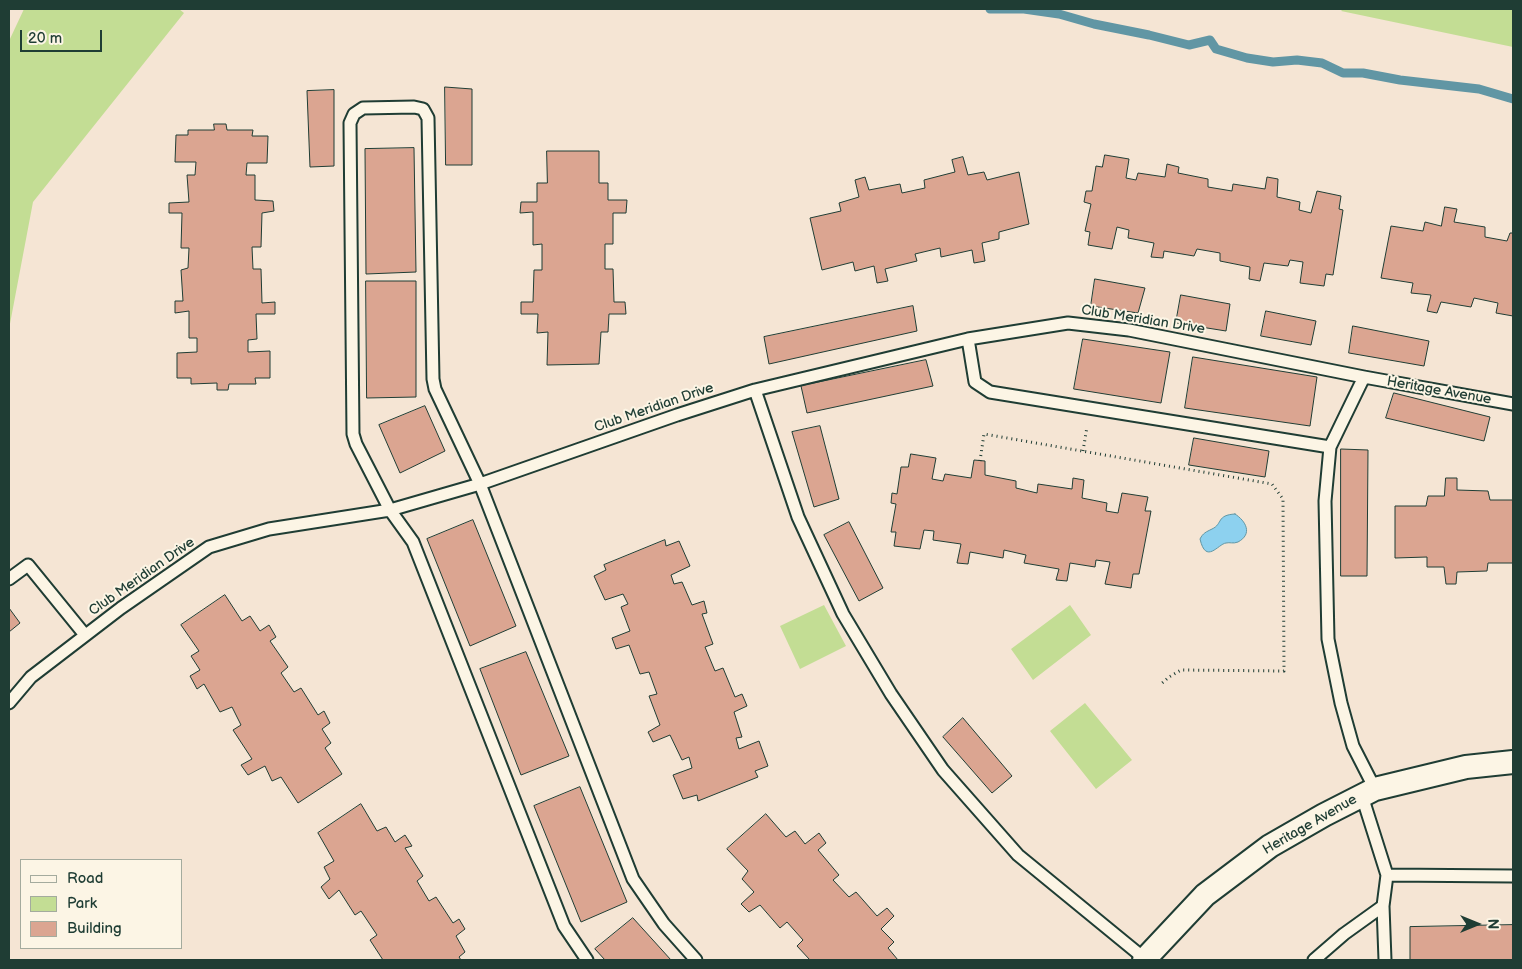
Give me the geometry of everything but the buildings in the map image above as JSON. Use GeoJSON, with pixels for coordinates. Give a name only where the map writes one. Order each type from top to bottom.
{"type":"FeatureCollection","features":[{"type":"Feature","properties":{"kind":"street","name":"Heritage Avenue"},"geometry":{"type":"LineString","coordinates":[[1145,960],[1205,895],[1270,846],[1324,815],[1368,793],[1466,767],[1513,762]]}},
{"type":"Feature","properties":{"kind":"lane"},"geometry":{"type":"LineString","coordinates":[[587,960],[564,926],[413,542],[390,510],[356,444],[353,434],[350,123],[354,114],[363,108],[414,107],[423,110],[428,118],[433,378],[435,389],[480,484],[632,878],[664,924],[696,960]]}},
{"type":"Feature","properties":{"kind":"lane","name":"Club Meridian Drive"},"geometry":{"type":"LineString","coordinates":[[9,703],[31,677],[121,608],[209,547],[269,529],[390,510],[480,484],[677,415],[756,390],[968,339],[1068,323],[1129,330],[1364,377]]}},
{"type":"Feature","properties":{"kind":"lane"},"geometry":{"type":"LineString","coordinates":[[968,339],[975,382],[990,392],[1330,447]]}},
{"type":"Feature","properties":{"kind":"lane"},"geometry":{"type":"LineString","coordinates":[[1364,377],[1330,447],[1325,501],[1328,640],[1342,703],[1368,793],[1387,875],[1383,906],[1385,960]]}},
{"type":"Feature","properties":{"kind":"lane","name":"Heritage Avenue"},"geometry":{"type":"LineString","coordinates":[[1364,377],[1513,404]]}},
{"type":"Feature","properties":{"kind":"lane"},"geometry":{"type":"LineString","coordinates":[[756,390],[798,517],[843,614],[891,694],[938,762],[1018,855],[1145,960]]}},
{"type":"Feature","properties":{"kind":"lane"},"geometry":{"type":"LineString","coordinates":[[9,579],[28,565],[85,635]]}},
{"type":"Feature","properties":{"kind":"lane"},"geometry":{"type":"LineString","coordinates":[[1387,875],[1513,876]]}},
{"type":"Feature","properties":{"kind":"lane"},"geometry":{"type":"LineString","coordinates":[[1314,960],[1344,934],[1383,906]]}},
{"type":"Feature","properties":{"kind":"path"},"geometry":{"type":"LineString","coordinates":[[980,461],[984,434],[1272,484],[1283,498],[1284,670],[1181,670],[1160,685]]}},
{"type":"Feature","properties":{"kind":"green space"},"geometry":{"type":"Polygon","coordinates":[[[24,9],[179,9],[184,13],[33,202],[9,329],[9,41],[24,9]]]}},
{"type":"Feature","properties":{"kind":"green space"},"geometry":{"type":"Polygon","coordinates":[[[1343,9],[1513,9],[1513,47],[1341,11],[1343,9]]]}},
{"type":"Feature","properties":{"kind":"green space"},"geometry":{"type":"Polygon","coordinates":[[[824,605],[846,646],[800,669],[780,626],[824,605]]]}},
{"type":"Feature","properties":{"kind":"green space"},"geometry":{"type":"Polygon","coordinates":[[[1070,605],[1091,635],[1033,680],[1011,649],[1070,605]]]}},
{"type":"Feature","properties":{"kind":"green space"},"geometry":{"type":"Polygon","coordinates":[[[1085,703],[1132,760],[1096,789],[1050,731],[1085,703]]]}},
{"type":"Feature","properties":{"kind":"water"},"geometry":{"type":"Polygon","coordinates":[[[1235,514],[1245,524],[1247,531],[1243,539],[1236,543],[1223,544],[1209,552],[1205,551],[1200,539],[1202,535],[1215,527],[1225,516],[1235,514]]]}},
{"type":"Feature","properties":{"kind":"waterway"},"geometry":{"type":"LineString","coordinates":[[990,9],[1024,9],[1059,14],[1094,24],[1189,45],[1210,40],[1216,49],[1247,58],[1273,62],[1297,60],[1322,63],[1343,73],[1363,73],[1400,80],[1479,89],[1513,99]]}}]}
